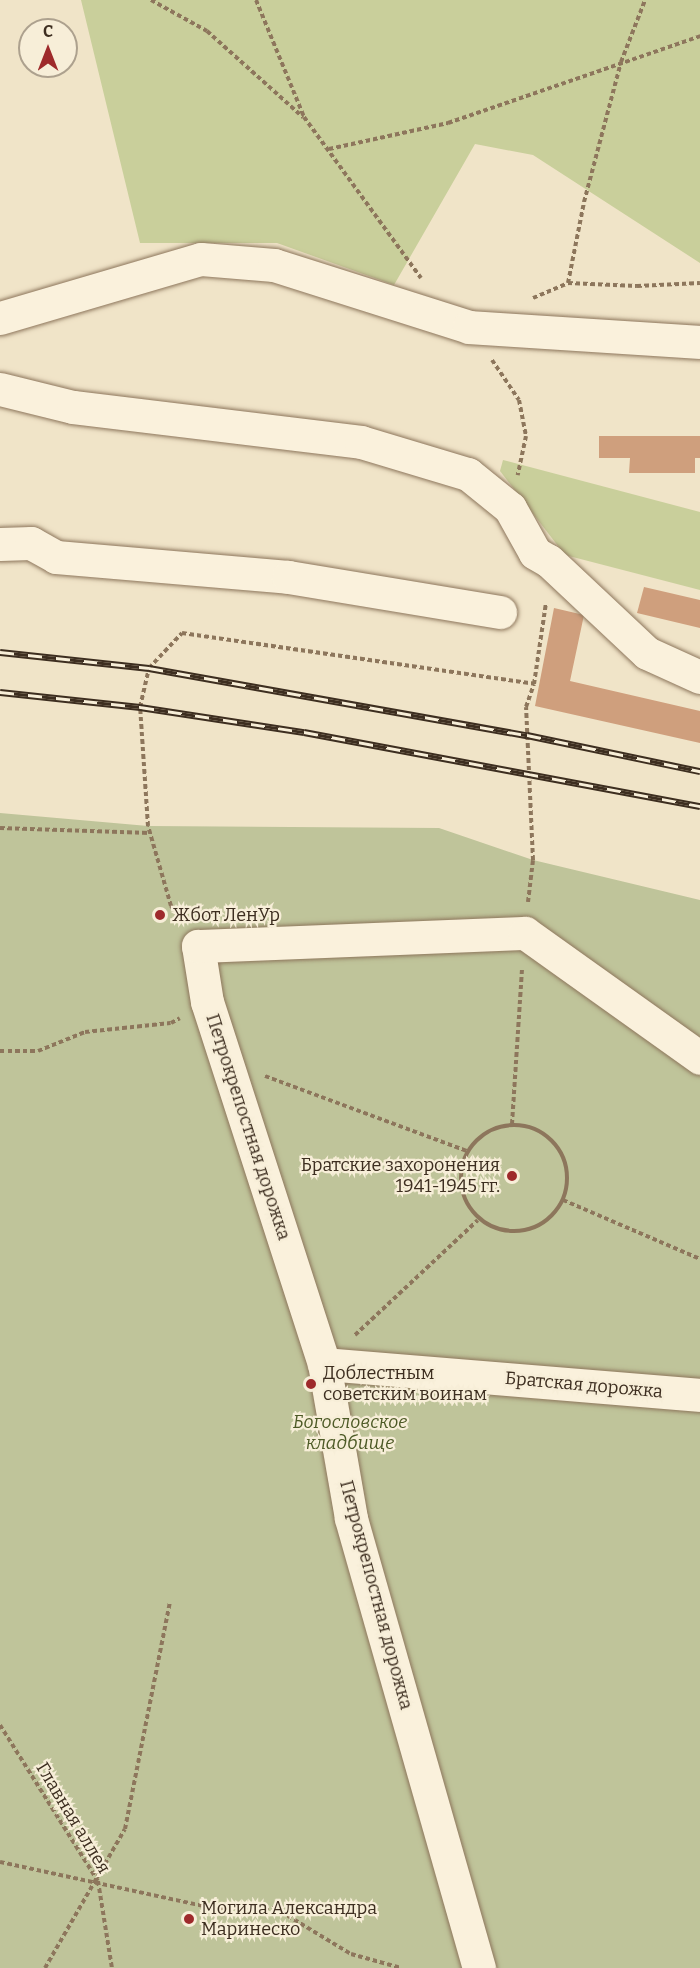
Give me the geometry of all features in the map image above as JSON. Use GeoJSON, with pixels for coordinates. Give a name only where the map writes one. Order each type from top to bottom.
{"type":"FeatureCollection","features":[{"type":"Feature","properties":{"kind":"lane"},"geometry":{"type":"LineString","coordinates":[[0,318],[201,259],[274,265],[469,327],[700,342]]}},
{"type":"Feature","properties":{"kind":"lane"},"geometry":{"type":"LineString","coordinates":[[0,389],[73,407],[361,442],[468,474],[510,508],[535,553],[549,561],[647,653],[700,677]]}},
{"type":"Feature","properties":{"kind":"lane"},"geometry":{"type":"LineString","coordinates":[[0,544],[31,543],[56,557],[288,577],[500,612]]}},
{"type":"Feature","properties":{"kind":"lane"},"geometry":{"type":"LineString","coordinates":[[198,946],[525,933],[700,1058]]}},
{"type":"Feature","properties":{"kind":"lane","name":"Петрокрепостная дорожка"},"geometry":{"type":"LineString","coordinates":[[198,946],[207,1002],[324,1364],[351,1518],[479,1968]]}},
{"type":"Feature","properties":{"kind":"lane","name":"Братская дорожка"},"geometry":{"type":"LineString","coordinates":[[324,1364],[700,1395]]}},
{"type":"Feature","properties":{"kind":"path"},"geometry":{"type":"LineString","coordinates":[[152,0],[207,31],[304,117],[423,280]]}},
{"type":"Feature","properties":{"kind":"path"},"geometry":{"type":"LineString","coordinates":[[256,0],[304,117]]}},
{"type":"Feature","properties":{"kind":"path"},"geometry":{"type":"LineString","coordinates":[[568,283],[584,202],[621,62],[645,0]]}},
{"type":"Feature","properties":{"kind":"path"},"geometry":{"type":"LineString","coordinates":[[329,149],[448,123],[700,36]]}},
{"type":"Feature","properties":{"kind":"path"},"geometry":{"type":"LineString","coordinates":[[528,300],[568,283],[637,286],[700,282]]}},
{"type":"Feature","properties":{"kind":"path"},"geometry":{"type":"LineString","coordinates":[[469,327],[519,399],[526,436],[510,508]]}},
{"type":"Feature","properties":{"kind":"path"},"geometry":{"type":"LineString","coordinates":[[512,1124],[525,933],[533,860],[526,706],[534,684],[544,630],[549,561]]}},
{"type":"Feature","properties":{"kind":"path"},"geometry":{"type":"LineString","coordinates":[[198,946],[171,906],[150,833],[143,786],[140,707],[149,668],[182,633],[534,684]]}},
{"type":"Feature","properties":{"kind":"path"},"geometry":{"type":"LineString","coordinates":[[0,828],[150,833]]}},
{"type":"Feature","properties":{"kind":"path"},"geometry":{"type":"LineString","coordinates":[[0,1051],[38,1051],[85,1032],[171,1023],[207,1002]]}},
{"type":"Feature","properties":{"kind":"path"},"geometry":{"type":"LineString","coordinates":[[227,1062],[467,1151]]}},
{"type":"Feature","properties":{"kind":"path"},"geometry":{"type":"LineString","coordinates":[[512,1124],[541,1131],[559,1149],[568,1178],[563,1200],[552,1217],[531,1230],[504,1232],[478,1220],[466,1204],[459,1176],[467,1151],[481,1135],[512,1124]]}},
{"type":"Feature","properties":{"kind":"path"},"geometry":{"type":"LineString","coordinates":[[563,1200],[700,1259]]}},
{"type":"Feature","properties":{"kind":"path"},"geometry":{"type":"LineString","coordinates":[[324,1364],[478,1220]]}},
{"type":"Feature","properties":{"kind":"path"},"geometry":{"type":"LineString","coordinates":[[45,1968],[98,1881],[125,1830],[170,1601]]}},
{"type":"Feature","properties":{"kind":"path","name":"Главная аллея"},"geometry":{"type":"LineString","coordinates":[[0,1725],[98,1881],[112,1968]]}},
{"type":"Feature","properties":{"kind":"path"},"geometry":{"type":"LineString","coordinates":[[0,1862],[98,1881],[212,1908],[275,1908],[351,1954],[401,1968]]}},
{"type":"Feature","properties":{"kind":"green space"},"geometry":{"type":"Polygon","coordinates":[[[81,0],[700,0],[700,263],[533,155],[475,144],[394,285],[277,243],[140,243],[81,0]]]}},
{"type":"Feature","properties":{"kind":"green space"},"geometry":{"type":"Polygon","coordinates":[[[503,460],[700,512],[700,590],[565,555],[500,471],[503,460]]]}},
{"type":"Feature","properties":{"kind":"green space","name":"Богословское кладбище"},"geometry":{"type":"Polygon","coordinates":[[[0,813],[148,826],[439,828],[533,860],[700,900],[700,1968],[0,1968],[0,813]]]}},
{"type":"Feature","properties":{"kind":"building"},"geometry":{"type":"Polygon","coordinates":[[[599,436],[700,436],[700,458],[695,458],[695,473],[629,473],[630,458],[599,458],[599,436]]]}},
{"type":"Feature","properties":{"kind":"building"},"geometry":{"type":"Polygon","coordinates":[[[644,587],[700,600],[700,628],[637,613],[644,587]]]}},
{"type":"Feature","properties":{"kind":"building"},"geometry":{"type":"Polygon","coordinates":[[[554,608],[584,615],[570,681],[700,711],[700,743],[535,706],[554,608]]]}},
{"type":"Feature","properties":{"kind":"railway"},"geometry":{"type":"LineString","coordinates":[[0,652],[149,668],[527,735],[700,771]]}},
{"type":"Feature","properties":{"kind":"railway"},"geometry":{"type":"LineString","coordinates":[[0,692],[140,707],[304,732],[700,806]]}},
{"type":"Feature","properties":{"kind":"place","name":"Жбот ЛенУр"},"geometry":{"type":"Point","coordinates":[160,915]}},
{"type":"Feature","properties":{"kind":"place","name":"Братские захоронения 1941-1945 гг."},"geometry":{"type":"Point","coordinates":[512,1176]}},
{"type":"Feature","properties":{"kind":"place","name":"Доблестным советским воинам"},"geometry":{"type":"Point","coordinates":[311,1384]}},
{"type":"Feature","properties":{"kind":"place","name":"Могила Александра Маринеско"},"geometry":{"type":"Point","coordinates":[189,1919]}}]}
